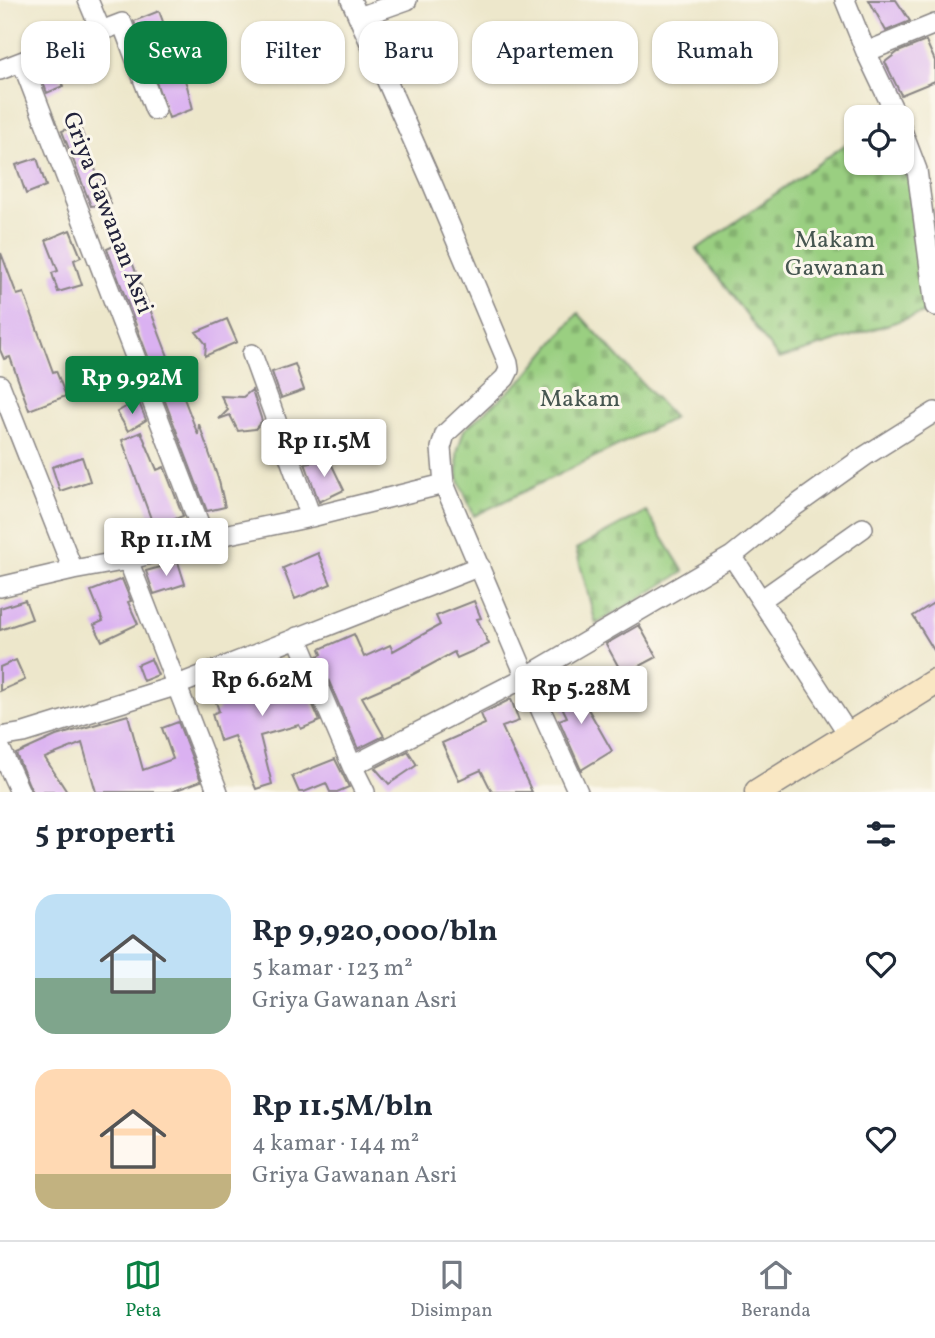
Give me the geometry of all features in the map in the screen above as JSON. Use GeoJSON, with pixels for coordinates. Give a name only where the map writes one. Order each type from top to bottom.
{"type":"FeatureCollection","features":[{"type":"Feature","properties":{"kind":"main road"},"geometry":{"type":"LineString","coordinates":[[768,789],[935,682]]}},
{"type":"Feature","properties":{"kind":"street"},"geometry":{"type":"LineString","coordinates":[[88,0],[97,21]]}},
{"type":"Feature","properties":{"kind":"street"},"geometry":{"type":"LineString","coordinates":[[407,0],[355,9],[509,370],[505,379],[446,434],[441,447],[444,484],[578,792]]}},
{"type":"Feature","properties":{"kind":"street"},"geometry":{"type":"LineString","coordinates":[[845,0],[891,105]]}},
{"type":"Feature","properties":{"kind":"street"},"geometry":{"type":"LineString","coordinates":[[110,28],[122,23],[155,110]]}},
{"type":"Feature","properties":{"kind":"street"},"geometry":{"type":"LineString","coordinates":[[866,52],[935,24]]}},
{"type":"Feature","properties":{"kind":"street"},"geometry":{"type":"LineString","coordinates":[[0,70],[21,62]]}},
{"type":"Feature","properties":{"kind":"street","name":"Griya Gawanan Asri"},"geometry":{"type":"LineString","coordinates":[[30,84],[205,538]]}},
{"type":"Feature","properties":{"kind":"street"},"geometry":{"type":"LineString","coordinates":[[914,162],[929,220],[935,306]]}},
{"type":"Feature","properties":{"kind":"street"},"geometry":{"type":"LineString","coordinates":[[917,170],[935,162]]}},
{"type":"Feature","properties":{"kind":"street"},"geometry":{"type":"LineString","coordinates":[[252,354],[311,517]]}},
{"type":"Feature","properties":{"kind":"street"},"geometry":{"type":"LineString","coordinates":[[0,385],[73,569]]}},
{"type":"Feature","properties":{"kind":"street"},"geometry":{"type":"LineString","coordinates":[[352,766],[526,677],[732,556],[788,511],[854,464],[935,412]]}},
{"type":"Feature","properties":{"kind":"street"},"geometry":{"type":"LineString","coordinates":[[0,587],[73,569],[128,560],[205,538],[311,517],[444,484]]}},
{"type":"Feature","properties":{"kind":"street"},"geometry":{"type":"LineString","coordinates":[[761,600],[863,528]]}},
{"type":"Feature","properties":{"kind":"street"},"geometry":{"type":"LineString","coordinates":[[732,556],[849,735]]}},
{"type":"Feature","properties":{"kind":"street"},"geometry":{"type":"LineString","coordinates":[[128,560],[218,792]]}},
{"type":"Feature","properties":{"kind":"street"},"geometry":{"type":"LineString","coordinates":[[0,737],[24,733],[175,685],[480,566]]}},
{"type":"Feature","properties":{"kind":"street"},"geometry":{"type":"LineString","coordinates":[[297,637],[365,792]]}},
{"type":"Feature","properties":{"kind":"street"},"geometry":{"type":"LineString","coordinates":[[0,748],[20,792]]}},
{"type":"Feature","properties":{"kind":"green space","name":"Makam Gawanan"},"geometry":{"type":"Polygon","coordinates":[[[844,145],[844,175],[908,175],[912,187],[924,313],[779,359],[697,249],[844,145]]]}},
{"type":"Feature","properties":{"kind":"green space","name":"Makam"},"geometry":{"type":"Polygon","coordinates":[[[578,313],[674,418],[474,516],[458,478],[457,453],[464,430],[525,377],[578,313]]]}},
{"type":"Feature","properties":{"kind":"green space"},"geometry":{"type":"Polygon","coordinates":[[[646,511],[684,572],[596,624],[576,549],[646,511]]]}},
{"type":"Feature","properties":{"kind":"building"},"geometry":{"type":"Polygon","coordinates":[[[869,0],[896,0],[910,21],[886,31],[869,0]]]}},
{"type":"Feature","properties":{"kind":"building"},"geometry":{"type":"Polygon","coordinates":[[[159,11],[163,21],[134,21],[159,11]]]}},
{"type":"Feature","properties":{"kind":"building"},"geometry":{"type":"Polygon","coordinates":[[[926,41],[935,61],[935,81],[901,95],[885,62],[898,52],[926,41]]]}},
{"type":"Feature","properties":{"kind":"building"},"geometry":{"type":"Polygon","coordinates":[[[44,84],[62,84],[63,86],[47,93],[44,84]]]}},
{"type":"Feature","properties":{"kind":"building"},"geometry":{"type":"Polygon","coordinates":[[[157,84],[186,84],[193,109],[169,118],[157,84]]]}},
{"type":"Feature","properties":{"kind":"building"},"geometry":{"type":"Polygon","coordinates":[[[79,124],[111,204],[91,206],[62,131],[79,124]]]}},
{"type":"Feature","properties":{"kind":"building"},"geometry":{"type":"Polygon","coordinates":[[[37,158],[46,186],[26,194],[16,165],[37,158]]]}},
{"type":"Feature","properties":{"kind":"building"},"geometry":{"type":"Polygon","coordinates":[[[70,230],[81,257],[74,260],[82,285],[58,292],[52,273],[58,271],[46,240],[70,230]]]}},
{"type":"Feature","properties":{"kind":"building"},"geometry":{"type":"Polygon","coordinates":[[[124,241],[198,435],[199,424],[225,507],[207,511],[107,249],[124,241]]]}},
{"type":"Feature","properties":{"kind":"building"},"geometry":{"type":"Polygon","coordinates":[[[1,253],[17,295],[24,293],[53,372],[56,371],[66,396],[29,410],[10,357],[4,359],[0,350],[1,253]]]}},
{"type":"Feature","properties":{"kind":"building"},"geometry":{"type":"Polygon","coordinates":[[[227,319],[237,342],[205,356],[206,344],[196,332],[227,319]]]}},
{"type":"Feature","properties":{"kind":"building"},"geometry":{"type":"Polygon","coordinates":[[[295,364],[304,390],[281,398],[272,372],[295,364]]]}},
{"type":"Feature","properties":{"kind":"building"},"geometry":{"type":"Polygon","coordinates":[[[252,390],[262,421],[255,429],[238,431],[230,415],[219,419],[228,410],[221,396],[243,397],[252,390]]]}},
{"type":"Feature","properties":{"kind":"building"},"geometry":{"type":"Polygon","coordinates":[[[138,400],[146,420],[128,431],[117,412],[138,400]]]}},
{"type":"Feature","properties":{"kind":"building"},"geometry":{"type":"Polygon","coordinates":[[[141,432],[157,470],[164,467],[183,516],[154,527],[122,440],[141,432]]]}},
{"type":"Feature","properties":{"kind":"building"},"geometry":{"type":"Polygon","coordinates":[[[82,457],[90,481],[60,491],[52,467],[82,457]]]}},
{"type":"Feature","properties":{"kind":"building"},"geometry":{"type":"Polygon","coordinates":[[[329,459],[344,490],[319,502],[305,463],[329,459]]]}},
{"type":"Feature","properties":{"kind":"building"},"geometry":{"type":"Polygon","coordinates":[[[318,553],[331,584],[295,599],[283,568],[318,553]]]}},
{"type":"Feature","properties":{"kind":"building"},"geometry":{"type":"Polygon","coordinates":[[[178,562],[185,584],[154,594],[146,571],[178,562]]]}},
{"type":"Feature","properties":{"kind":"building"},"geometry":{"type":"Polygon","coordinates":[[[122,579],[138,624],[102,641],[94,625],[103,621],[91,591],[122,579]]]}},
{"type":"Feature","properties":{"kind":"building"},"geometry":{"type":"Polygon","coordinates":[[[25,600],[32,619],[0,630],[0,608],[25,600]]]}},
{"type":"Feature","properties":{"kind":"building"},"geometry":{"type":"Polygon","coordinates":[[[474,601],[481,618],[477,619],[489,644],[457,658],[454,652],[410,676],[362,697],[384,736],[358,749],[318,656],[322,654],[320,649],[354,634],[364,657],[390,645],[393,651],[440,625],[436,616],[474,601]]]}},
{"type":"Feature","properties":{"kind":"building"},"geometry":{"type":"Polygon","coordinates":[[[935,602],[935,652],[913,616],[935,602]]]}},
{"type":"Feature","properties":{"kind":"building"},"geometry":{"type":"Polygon","coordinates":[[[639,625],[657,657],[623,675],[606,644],[639,625]]]}},
{"type":"Feature","properties":{"kind":"building"},"geometry":{"type":"Polygon","coordinates":[[[151,659],[158,675],[143,681],[137,665],[151,659]]]}},
{"type":"Feature","properties":{"kind":"building"},"geometry":{"type":"Polygon","coordinates":[[[16,660],[25,680],[0,691],[0,667],[16,660]]]}},
{"type":"Feature","properties":{"kind":"building"},"geometry":{"type":"Polygon","coordinates":[[[296,666],[320,721],[301,729],[299,725],[260,736],[272,784],[256,789],[234,736],[220,741],[212,714],[219,711],[212,690],[241,680],[247,697],[281,684],[277,674],[296,666]]]}},
{"type":"Feature","properties":{"kind":"building"},"geometry":{"type":"Polygon","coordinates":[[[581,679],[590,696],[583,700],[612,751],[581,770],[559,720],[567,717],[555,693],[581,679]]]}},
{"type":"Feature","properties":{"kind":"building"},"geometry":{"type":"Polygon","coordinates":[[[511,699],[519,721],[502,727],[532,792],[492,792],[481,770],[459,780],[442,743],[485,724],[481,714],[511,699]]]}},
{"type":"Feature","properties":{"kind":"building"},"geometry":{"type":"Polygon","coordinates":[[[128,715],[143,770],[173,759],[162,728],[178,722],[201,781],[171,792],[96,792],[82,743],[45,758],[67,792],[32,792],[16,754],[56,736],[128,715]]]}},
{"type":"Feature","properties":{"kind":"building"},"geometry":{"type":"Polygon","coordinates":[[[408,751],[417,765],[389,784],[375,768],[408,751]]]}},
{"type":"Feature","properties":{"kind":"building"},"geometry":{"type":"Polygon","coordinates":[[[335,759],[349,787],[330,792],[326,783],[299,792],[292,776],[335,759]]]}}]}
